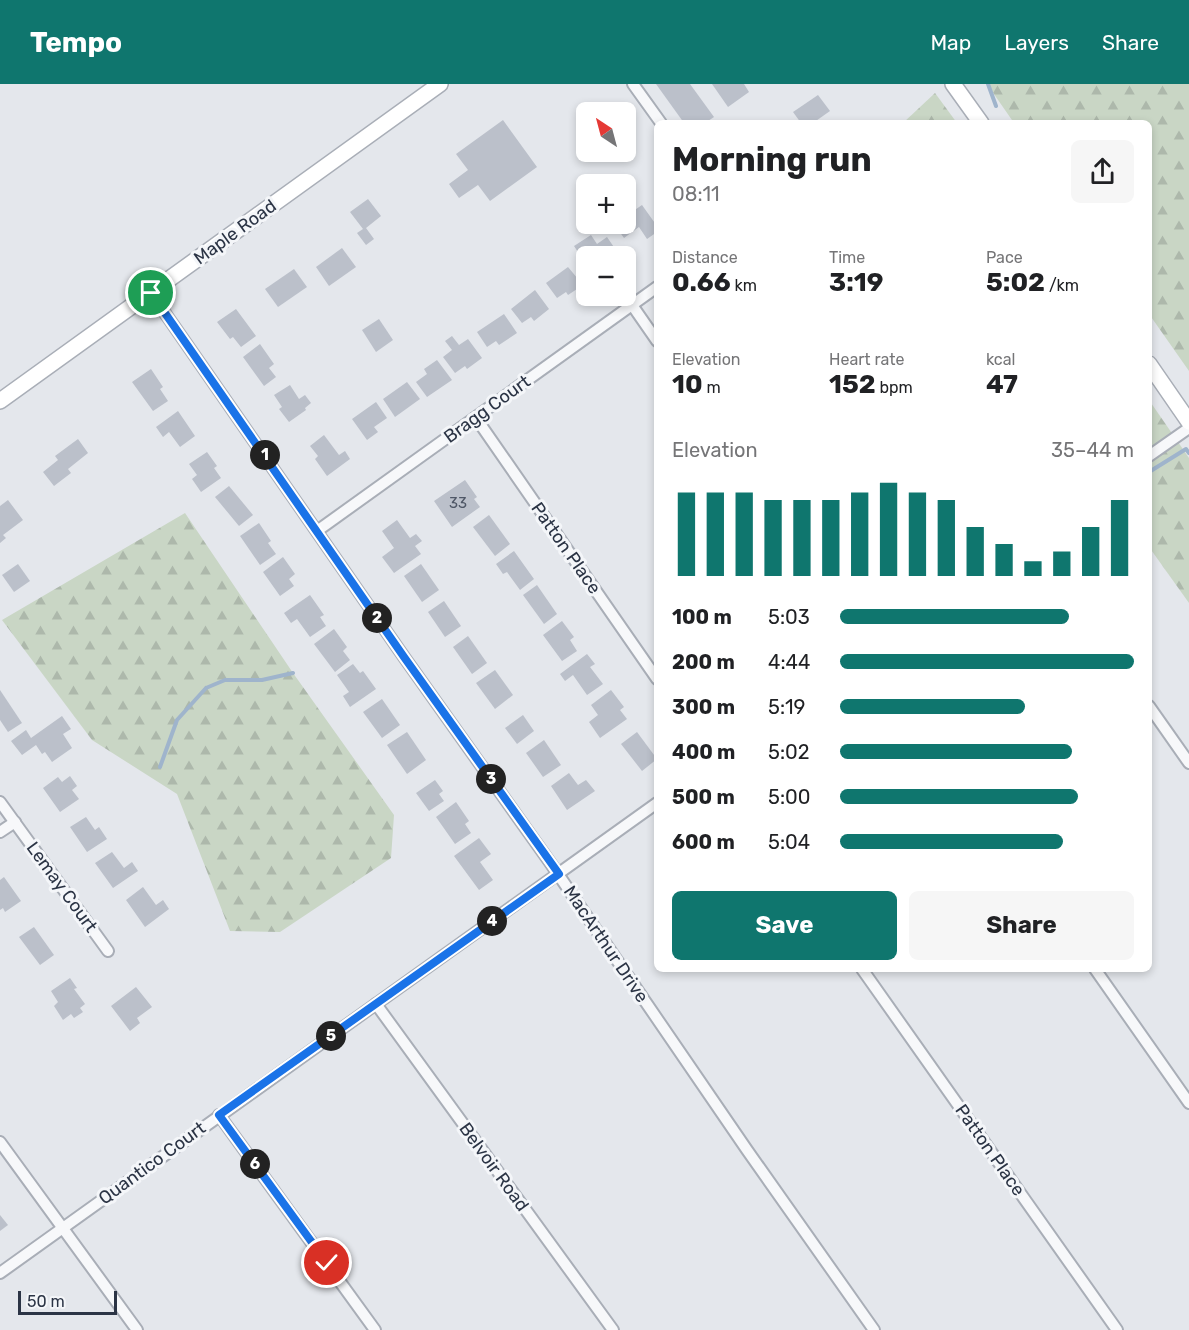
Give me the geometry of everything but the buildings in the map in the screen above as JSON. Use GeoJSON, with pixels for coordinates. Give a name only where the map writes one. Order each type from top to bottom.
{"type":"FeatureCollection","features":[{"type":"Feature","properties":{"kind":"main road","name":"Maple Road"},"geometry":{"type":"LineString","coordinates":[[0,401],[440,84]]}},
{"type":"Feature","properties":{"kind":"main road"},"geometry":{"type":"LineString","coordinates":[[953,84],[979,120]]}},
{"type":"Feature","properties":{"kind":"main road"},"geometry":{"type":"LineString","coordinates":[[1152,368],[1189,422]]}},
{"type":"Feature","properties":{"kind":"street"},"geometry":{"type":"LineString","coordinates":[[633,84],[658,120]]}},
{"type":"Feature","properties":{"kind":"street","name":"Bragg Court"},"geometry":{"type":"LineString","coordinates":[[636,302],[654,289]]}},
{"type":"Feature","properties":{"kind":"street","name":"MacArthur Drive"},"geometry":{"type":"LineString","coordinates":[[151,293],[404,657],[559,874],[747,1150],[874,1330]]}},
{"type":"Feature","properties":{"kind":"street","name":"Bragg Court"},"geometry":{"type":"LineString","coordinates":[[317,531],[631,306]]}},
{"type":"Feature","properties":{"kind":"street"},"geometry":{"type":"LineString","coordinates":[[633,306],[654,337]]}},
{"type":"Feature","properties":{"kind":"street","name":"Patton Place"},"geometry":{"type":"LineString","coordinates":[[476,418],[654,675]]}},
{"type":"Feature","properties":{"kind":"street"},"geometry":{"type":"LineString","coordinates":[[1152,454],[1189,428]]}},
{"type":"Feature","properties":{"kind":"street"},"geometry":{"type":"LineString","coordinates":[[1152,710],[1189,763]]}},
{"type":"Feature","properties":{"kind":"street","name":"Lemay Court"},"geometry":{"type":"LineString","coordinates":[[0,802],[108,951]]}},
{"type":"Feature","properties":{"kind":"street","name":"Quantico Court"},"geometry":{"type":"LineString","coordinates":[[0,1273],[654,805]]}},
{"type":"Feature","properties":{"kind":"street","name":"Lemay Court"},"geometry":{"type":"LineString","coordinates":[[0,832],[15,822]]}},
{"type":"Feature","properties":{"kind":"street","name":"Patton Place"},"geometry":{"type":"LineString","coordinates":[[864,972],[1117,1330]]}},
{"type":"Feature","properties":{"kind":"street"},"geometry":{"type":"LineString","coordinates":[[1097,972],[1189,1103]]}},
{"type":"Feature","properties":{"kind":"street","name":"Belvoir Road"},"geometry":{"type":"LineString","coordinates":[[376,1004],[613,1330]]}},
{"type":"Feature","properties":{"kind":"street"},"geometry":{"type":"LineString","coordinates":[[219,1115],[375,1330]]}},
{"type":"Feature","properties":{"kind":"street"},"geometry":{"type":"LineString","coordinates":[[0,1142],[137,1330]]}},
{"type":"Feature","properties":{"kind":"green space"},"geometry":{"type":"Polygon","coordinates":[[[987,84],[1189,84],[1189,371],[1152,318],[1152,120],[1012,120],[987,84]]]}},
{"type":"Feature","properties":{"kind":"green space"},"geometry":{"type":"Polygon","coordinates":[[[935,93],[955,120],[906,120],[935,93]]]}},
{"type":"Feature","properties":{"kind":"green space"},"geometry":{"type":"Polygon","coordinates":[[[1152,404],[1189,458],[1189,603],[1152,551],[1152,404]]]}},
{"type":"Feature","properties":{"kind":"green space"},"geometry":{"type":"Polygon","coordinates":[[[185,513],[293,673],[394,815],[391,858],[280,932],[230,931],[177,794],[92,740],[2,620],[185,513]]]}},
{"type":"Feature","properties":{"kind":"waterway"},"geometry":{"type":"LineString","coordinates":[[988,84],[996,106]]}},
{"type":"Feature","properties":{"kind":"waterway"},"geometry":{"type":"LineString","coordinates":[[1152,470],[1186,449],[1189,453]]}},
{"type":"Feature","properties":{"kind":"waterway"},"geometry":{"type":"LineString","coordinates":[[160,767],[177,720],[206,688],[225,680],[262,680],[293,673]]}},
{"type":"Feature","properties":{"kind":"route"},"geometry":{"type":"LineString","coordinates":[[151,293],[404,657],[559,874],[219,1115],[327,1263]]}}]}
